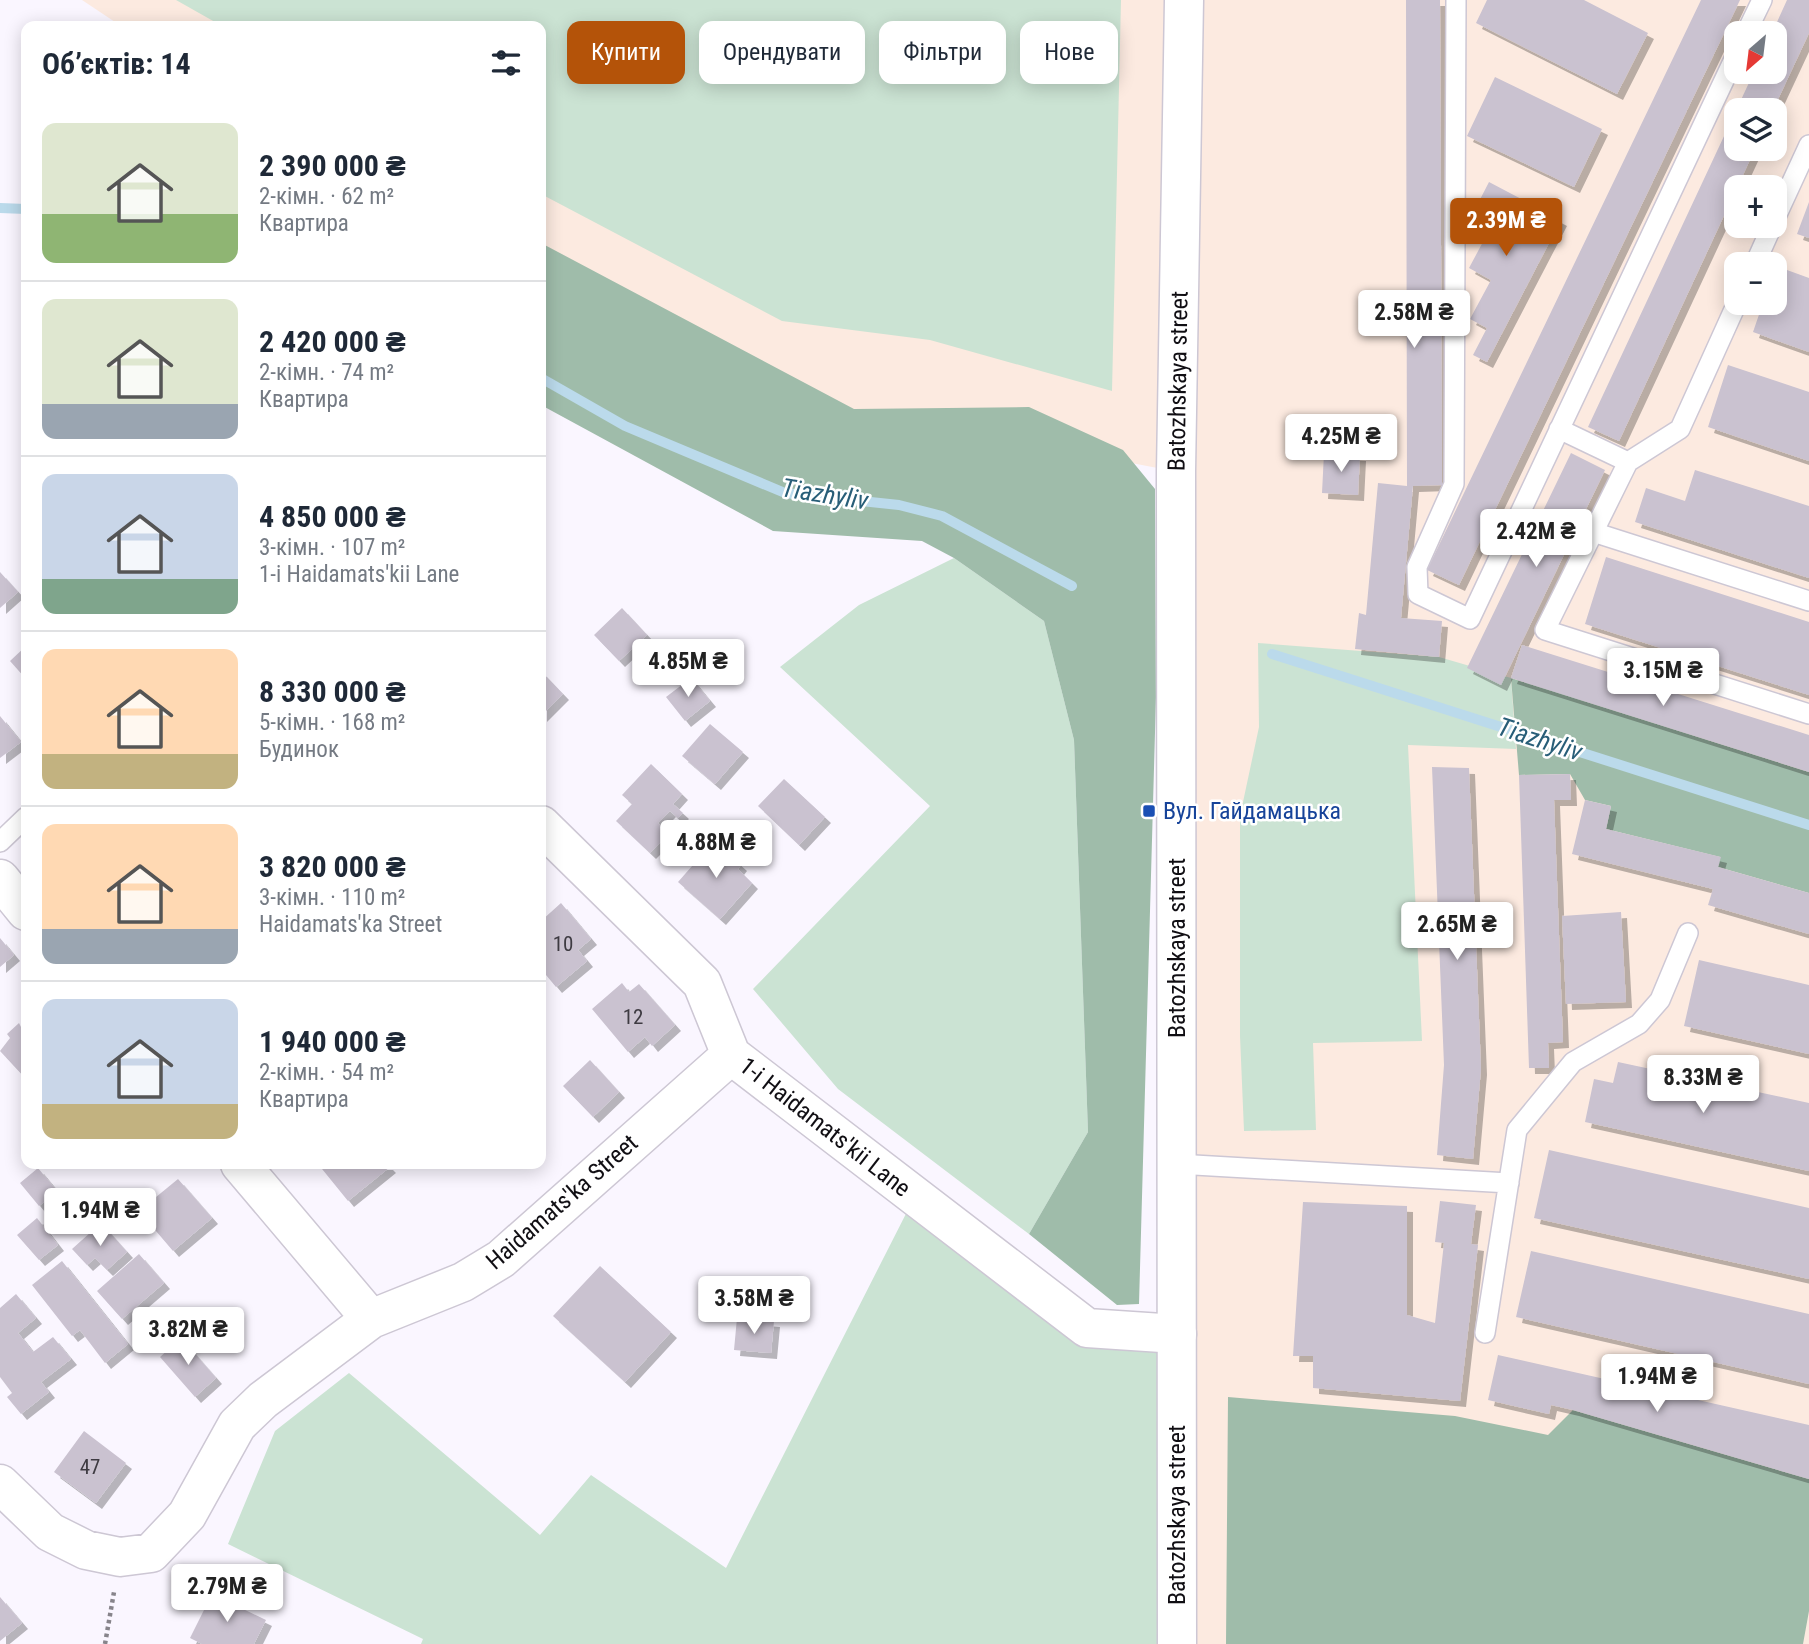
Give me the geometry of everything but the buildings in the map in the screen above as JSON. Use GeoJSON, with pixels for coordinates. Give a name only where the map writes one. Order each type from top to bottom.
{"type":"FeatureCollection","features":[{"type":"Feature","properties":{"kind":"street","name":"Batozhskaya street"},"geometry":{"type":"LineString","coordinates":[[1180,1640],[1176,471],[1184,0]]}},
{"type":"Feature","properties":{"kind":"street","name":"1-i Haidamats'kii Lane"},"geometry":{"type":"LineString","coordinates":[[546,830],[702,982],[731,1055],[1087,1328],[1177,1334]]}},
{"type":"Feature","properties":{"kind":"street"},"geometry":{"type":"LineString","coordinates":[[0,879],[21,905]]}},
{"type":"Feature","properties":{"kind":"street","name":"Haidamats'ka Street"},"geometry":{"type":"LineString","coordinates":[[0,1484],[19,1506],[50,1532],[86,1550],[120,1557],[151,1553],[187,1515],[237,1426],[262,1400],[371,1320],[463,1282],[501,1259],[731,1055]]}},
{"type":"Feature","properties":{"kind":"street"},"geometry":{"type":"LineString","coordinates":[[244,1169],[371,1320]]}},
{"type":"Feature","properties":{"kind":"lane"},"geometry":{"type":"LineString","coordinates":[[1455,0],[1454,484],[1418,567],[1418,594],[1470,619],[1724,80]]}},
{"type":"Feature","properties":{"kind":"lane"},"geometry":{"type":"LineString","coordinates":[[1752,21],[1762,0]]}},
{"type":"Feature","properties":{"kind":"lane"},"geometry":{"type":"LineString","coordinates":[[1787,193],[1809,145]]}},
{"type":"Feature","properties":{"kind":"lane"},"geometry":{"type":"LineString","coordinates":[[1732,315],[1680,429],[1628,462],[1545,630],[1809,714]]}},
{"type":"Feature","properties":{"kind":"lane"},"geometry":{"type":"LineString","coordinates":[[1559,429],[1628,462]]}},
{"type":"Feature","properties":{"kind":"lane"},"geometry":{"type":"LineString","coordinates":[[1593,532],[1809,601]]}},
{"type":"Feature","properties":{"kind":"lane"},"geometry":{"type":"LineString","coordinates":[[0,842],[21,822]]}},
{"type":"Feature","properties":{"kind":"lane"},"geometry":{"type":"LineString","coordinates":[[1485,1333],[1517,1130],[1573,1062],[1639,1024],[1660,1000],[1688,933]]}},
{"type":"Feature","properties":{"kind":"lane"},"geometry":{"type":"LineString","coordinates":[[1177,1164],[1509,1183]]}},
{"type":"Feature","properties":{"kind":"path"},"geometry":{"type":"LineString","coordinates":[[105,1644],[120,1557]]}},
{"type":"Feature","properties":{"kind":"shaded area"},"geometry":{"type":"Polygon","coordinates":[[[82,0],[1809,0],[1809,1644],[1177,1644],[1173,471],[836,406],[546,259],[546,21],[114,21],[82,0]]]}},
{"type":"Feature","properties":{"kind":"green space"},"geometry":{"type":"Polygon","coordinates":[[[176,0],[1121,0],[1112,391],[930,340],[782,321],[546,197],[546,21],[213,21],[176,0]]]}},
{"type":"Feature","properties":{"kind":"green space"},"geometry":{"type":"Polygon","coordinates":[[[546,246],[854,409],[1029,407],[1123,450],[1155,489],[1156,697],[1139,1304],[1117,1305],[1029,1234],[1088,1132],[1074,740],[1044,621],[954,558],[922,541],[773,531],[546,408],[546,246]]]}},
{"type":"Feature","properties":{"kind":"green space"},"geometry":{"type":"Polygon","coordinates":[[[954,558],[1044,621],[1074,740],[1088,1132],[1029,1234],[838,1089],[753,989],[930,806],[780,667],[859,605],[954,558]]]}},
{"type":"Feature","properties":{"kind":"green space"},"geometry":{"type":"Polygon","coordinates":[[[1258,643],[1439,657],[1511,678],[1516,749],[1408,745],[1422,1041],[1313,1043],[1316,1130],[1244,1131],[1240,1036],[1240,816],[1259,727],[1258,643]]]}},
{"type":"Feature","properties":{"kind":"green space"},"geometry":{"type":"Polygon","coordinates":[[[1511,678],[1809,772],[1809,893],[1718,867],[1720,857],[1606,829],[1611,806],[1585,800],[1570,774],[1519,775],[1511,678]]]}},
{"type":"Feature","properties":{"kind":"green space"},"geometry":{"type":"Polygon","coordinates":[[[915,1196],[1086,1328],[1177,1334],[1177,1644],[421,1644],[423,1639],[228,1544],[275,1431],[349,1373],[540,1535],[591,1475],[726,1568],[915,1196]]]}},
{"type":"Feature","properties":{"kind":"green space"},"geometry":{"type":"Polygon","coordinates":[[[1228,1397],[1455,1416],[1548,1435],[1573,1410],[1809,1479],[1809,1611],[1803,1644],[1226,1644],[1228,1397]]]}},
{"type":"Feature","properties":{"kind":"waterway","name":"Tiazhyliv"},"geometry":{"type":"LineString","coordinates":[[0,208],[21,209]]}},
{"type":"Feature","properties":{"kind":"waterway","name":"Tiazhyliv"},"geometry":{"type":"LineString","coordinates":[[546,381],[625,426],[785,493],[899,505],[942,516],[1072,586]]}},
{"type":"Feature","properties":{"kind":"waterway","name":"Tiazhyliv"},"geometry":{"type":"LineString","coordinates":[[1272,654],[1809,825]]}},
{"type":"Feature","properties":{"kind":"place","name":"Вул. Гайдамацька"},"geometry":{"type":"Point","coordinates":[1149,811]}}]}
